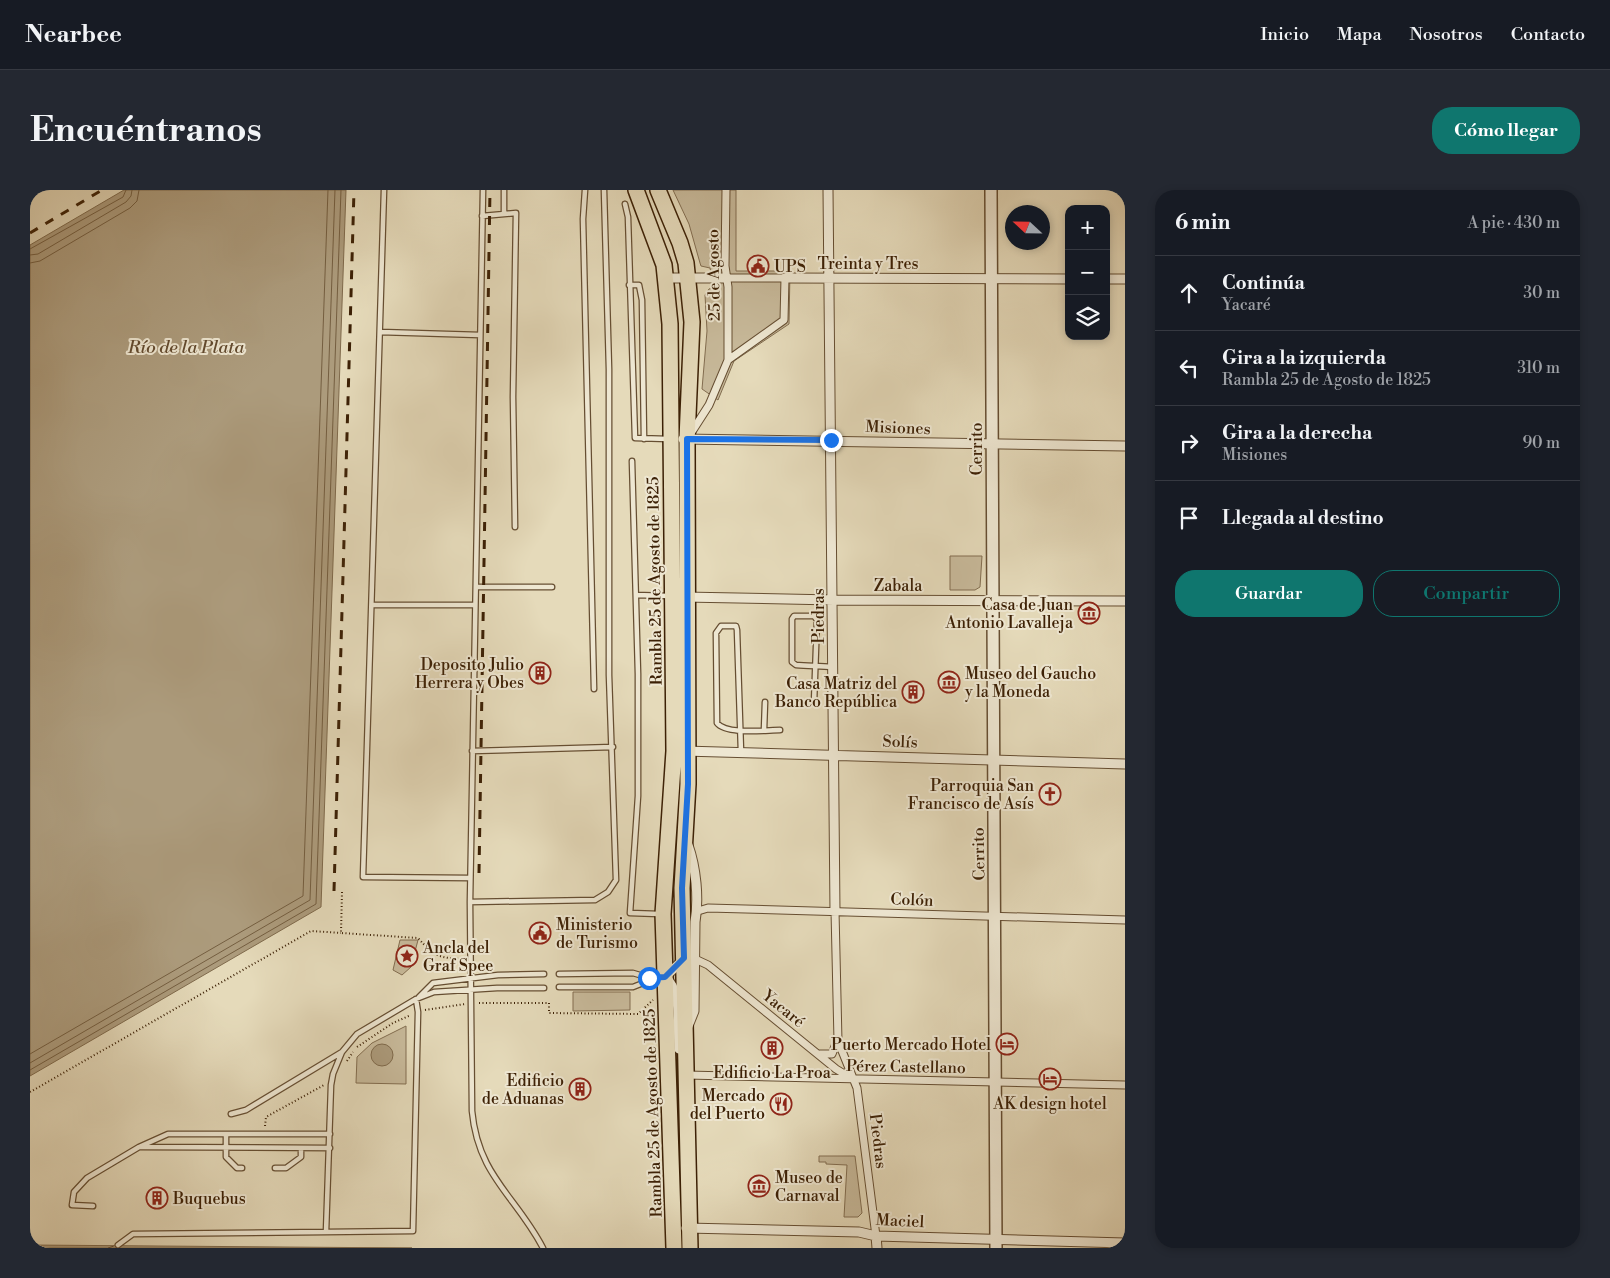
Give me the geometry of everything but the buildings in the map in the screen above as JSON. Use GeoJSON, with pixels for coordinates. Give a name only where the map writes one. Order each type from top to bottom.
{"type":"FeatureCollection","features":[{"type":"Feature","properties":{"kind":"main road","name":"Rambla 25 de Agosto de 1825"},"geometry":{"type":"LineString","coordinates":[[636,190],[660,250],[667,278],[670,324],[672,596],[685,835],[682,888],[690,959],[685,1032],[690,1248]]}},
{"type":"Feature","properties":{"kind":"main road","name":"Rambla 25 de Agosto de 1825"},"geometry":{"type":"LineString","coordinates":[[658,190],[680,243],[689,278],[692,322],[687,439],[689,597],[681,751],[663,914],[659,978],[674,1248]]}},
{"type":"Feature","properties":{"kind":"street","name":"25 de Agosto"},"geometry":{"type":"LineString","coordinates":[[687,439],[708,404],[728,360],[727,278],[724,266],[726,190]]}},
{"type":"Feature","properties":{"kind":"street","name":"Piedras"},"geometry":{"type":"LineString","coordinates":[[828,190],[834,600],[834,911],[838,1041],[854,1079],[878,1248]]}},
{"type":"Feature","properties":{"kind":"street","name":"Cerrito"},"geometry":{"type":"LineString","coordinates":[[992,190],[996,1244]]}},
{"type":"Feature","properties":{"kind":"street","name":"Treinta y Tres"},"geometry":{"type":"LineString","coordinates":[[667,278],[1065,279]]}},
{"type":"Feature","properties":{"kind":"street"},"geometry":{"type":"LineString","coordinates":[[728,360],[784,320],[785,278]]}},
{"type":"Feature","properties":{"kind":"street"},"geometry":{"type":"LineString","coordinates":[[1110,279],[1125,279]]}},
{"type":"Feature","properties":{"kind":"street","name":"Misiones"},"geometry":{"type":"LineString","coordinates":[[670,439],[1125,446]]}},
{"type":"Feature","properties":{"kind":"street","name":"Zabala"},"geometry":{"type":"LineString","coordinates":[[672,596],[834,600],[993,599],[1125,601]]}},
{"type":"Feature","properties":{"kind":"street","name":"Solís"},"geometry":{"type":"LineString","coordinates":[[681,751],[1125,764]]}},
{"type":"Feature","properties":{"kind":"street","name":"Rambla 25 de Agosto de 1825"},"geometry":{"type":"LineString","coordinates":[[685,835],[694,862],[698,911],[690,959]]}},
{"type":"Feature","properties":{"kind":"street","name":"Colón"},"geometry":{"type":"LineString","coordinates":[[698,911],[708,908],[1125,920]]}},
{"type":"Feature","properties":{"kind":"street"},"geometry":{"type":"LineString","coordinates":[[659,978],[690,959]]}},
{"type":"Feature","properties":{"kind":"street","name":"Yacaré"},"geometry":{"type":"LineString","coordinates":[[690,959],[708,966],[836,1069],[854,1079]]}},
{"type":"Feature","properties":{"kind":"street","name":"Rambla 25 de Agosto de 1825"},"geometry":{"type":"LineString","coordinates":[[659,978],[672,984],[675,993],[682,1095],[686,1108]]}},
{"type":"Feature","properties":{"kind":"street"},"geometry":{"type":"LineString","coordinates":[[814,1051],[823,1056],[832,1054],[838,1041]]}},
{"type":"Feature","properties":{"kind":"street","name":"Pérez Castellano"},"geometry":{"type":"LineString","coordinates":[[686,1076],[1125,1085]]}},
{"type":"Feature","properties":{"kind":"street","name":"Maciel"},"geometry":{"type":"LineString","coordinates":[[673,1228],[859,1232],[876,1236],[996,1244],[1125,1243]]}},
{"type":"Feature","properties":{"kind":"lane"},"geometry":{"type":"LineString","coordinates":[[384,190],[363,877],[470,878]]}},
{"type":"Feature","properties":{"kind":"lane"},"geometry":{"type":"LineString","coordinates":[[483,190],[470,878],[470,1059],[472,1111],[476,1140],[494,1178],[531,1228],[542,1248]]}},
{"type":"Feature","properties":{"kind":"lane"},"geometry":{"type":"LineString","coordinates":[[504,190],[504,214]]}},
{"type":"Feature","properties":{"kind":"lane"},"geometry":{"type":"LineString","coordinates":[[585,190],[583,219],[594,689]]}},
{"type":"Feature","properties":{"kind":"lane"},"geometry":{"type":"LineString","coordinates":[[470,902],[596,900],[608,892],[616,880],[613,747],[609,675],[609,379],[604,190]]}},
{"type":"Feature","properties":{"kind":"lane"},"geometry":{"type":"LineString","coordinates":[[625,204],[628,217],[632,418],[635,438],[670,439]]}},
{"type":"Feature","properties":{"kind":"lane"},"geometry":{"type":"LineString","coordinates":[[482,216],[516,214],[513,397],[515,527]]}},
{"type":"Feature","properties":{"kind":"lane"},"geometry":{"type":"LineString","coordinates":[[629,285],[640,286],[642,300],[644,438]]}},
{"type":"Feature","properties":{"kind":"lane"},"geometry":{"type":"LineString","coordinates":[[380,332],[480,335]]}},
{"type":"Feature","properties":{"kind":"lane"},"geometry":{"type":"LineString","coordinates":[[632,461],[636,595],[638,796],[630,913],[663,914]]}},
{"type":"Feature","properties":{"kind":"lane"},"geometry":{"type":"LineString","coordinates":[[476,587],[552,587]]}},
{"type":"Feature","properties":{"kind":"lane"},"geometry":{"type":"LineString","coordinates":[[636,595],[672,596]]}},
{"type":"Feature","properties":{"kind":"lane"},"geometry":{"type":"LineString","coordinates":[[372,605],[475,605]]}},
{"type":"Feature","properties":{"kind":"lane"},"geometry":{"type":"LineString","coordinates":[[814,703],[815,666],[816,618],[794,616],[792,619],[792,662],[796,665],[815,666],[833,666]]}},
{"type":"Feature","properties":{"kind":"lane"},"geometry":{"type":"LineString","coordinates":[[741,752],[741,731],[737,630],[736,626],[732,625],[721,626],[716,633],[717,723],[723,728],[741,731],[780,730]]}},
{"type":"Feature","properties":{"kind":"lane"},"geometry":{"type":"LineString","coordinates":[[764,730],[765,702]]}},
{"type":"Feature","properties":{"kind":"lane"},"geometry":{"type":"LineString","coordinates":[[472,751],[613,747]]}},
{"type":"Feature","properties":{"kind":"lane"},"geometry":{"type":"LineString","coordinates":[[559,974],[634,973],[659,978]]}},
{"type":"Feature","properties":{"kind":"lane"},"geometry":{"type":"LineString","coordinates":[[416,999],[433,984],[464,978],[544,974]]}},
{"type":"Feature","properties":{"kind":"lane"},"geometry":{"type":"LineString","coordinates":[[559,987],[633,987],[659,978]]}},
{"type":"Feature","properties":{"kind":"lane"},"geometry":{"type":"LineString","coordinates":[[231,1114],[246,1110],[342,1052],[367,1026],[416,999],[434,992],[544,988]]}},
{"type":"Feature","properties":{"kind":"lane"},"geometry":{"type":"LineString","coordinates":[[118,1245],[133,1234],[413,1231],[418,1012],[416,999]]}},
{"type":"Feature","properties":{"kind":"lane"},"geometry":{"type":"LineString","coordinates":[[326,1232],[331,1085],[342,1052]]}},
{"type":"Feature","properties":{"kind":"lane"},"geometry":{"type":"LineString","coordinates":[[93,1206],[72,1205],[74,1192],[88,1178],[140,1147],[168,1134],[330,1134]]}},
{"type":"Feature","properties":{"kind":"lane"},"geometry":{"type":"LineString","coordinates":[[226,1135],[226,1157],[237,1168],[242,1168]]}},
{"type":"Feature","properties":{"kind":"lane"},"geometry":{"type":"LineString","coordinates":[[140,1147],[330,1148]]}},
{"type":"Feature","properties":{"kind":"lane"},"geometry":{"type":"LineString","coordinates":[[275,1168],[286,1168],[301,1157],[301,1148]]}},
{"type":"Feature","properties":{"kind":"path"},"geometry":{"type":"LineString","coordinates":[[341,933],[342,892]]}},
{"type":"Feature","properties":{"kind":"path"},"geometry":{"type":"LineString","coordinates":[[30,1092],[311,931],[418,938],[430,951],[441,958],[464,959],[464,978]]}},
{"type":"Feature","properties":{"kind":"path"},"geometry":{"type":"LineString","coordinates":[[465,990],[465,1004]]}},
{"type":"Feature","properties":{"kind":"path"},"geometry":{"type":"LineString","coordinates":[[343,1067],[356,1048],[393,1023],[418,1012],[471,1003],[548,1002],[548,1013],[638,1014],[653,1000]]}},
{"type":"Feature","properties":{"kind":"path"},"geometry":{"type":"LineString","coordinates":[[264,1135],[266,1117],[320,1085],[331,1085]]}},
{"type":"Feature","properties":{"kind":"shaded area"},"geometry":{"type":"Polygon","coordinates":[[[673,190],[736,190],[736,271],[790,271],[789,324],[734,361],[718,400],[702,389],[707,331],[705,295],[709,289],[714,287],[710,268],[701,266],[689,224],[673,190]]]}},
{"type":"Feature","properties":{"kind":"shaded area"},"geometry":{"type":"Polygon","coordinates":[[[950,556],[982,556],[980,587],[975,590],[950,590],[950,556]]]}},
{"type":"Feature","properties":{"kind":"shaded area"},"geometry":{"type":"Polygon","coordinates":[[[400,940],[418,940],[411,967],[402,975],[393,970],[400,940]]]}},
{"type":"Feature","properties":{"kind":"shaded area"},"geometry":{"type":"Polygon","coordinates":[[[573,992],[630,992],[630,1010],[573,1011],[573,992]]]}},
{"type":"Feature","properties":{"kind":"shaded area"},"geometry":{"type":"Polygon","coordinates":[[[406,1026],[406,1084],[356,1083],[357,1057],[372,1043],[406,1026]]]}},
{"type":"Feature","properties":{"kind":"shaded area"},"geometry":{"type":"Polygon","coordinates":[[[819,1156],[855,1156],[862,1213],[858,1217],[844,1217],[847,1165],[819,1162],[819,1156]]]}},
{"type":"Feature","properties":{"kind":"water","name":"Río de la Plata"},"geometry":{"type":"Polygon","coordinates":[[[124,190],[346,190],[321,907],[30,1076],[30,245],[124,190]]]}},
{"type":"Feature","properties":{"kind":"water"},"geometry":{"type":"Polygon","coordinates":[[[382,1044],[390,1047],[393,1055],[390,1063],[382,1066],[374,1063],[371,1055],[374,1047],[382,1044]]]}},
{"type":"Feature","properties":{"kind":"water"},"geometry":{"type":"Polygon","coordinates":[[[30,1245],[412,1248],[30,1248],[30,1245]]]}},
{"type":"Feature","properties":{"kind":"ferry route"},"geometry":{"type":"LineString","coordinates":[[108,1248],[117,1245]]}},
{"type":"Feature","properties":{"kind":"railway"},"geometry":{"type":"LineString","coordinates":[[30,233],[102,190]]}},
{"type":"Feature","properties":{"kind":"railway"},"geometry":{"type":"LineString","coordinates":[[334,891],[354,190]]}},
{"type":"Feature","properties":{"kind":"railway"},"geometry":{"type":"LineString","coordinates":[[479,873],[490,190]]}},
{"type":"Feature","properties":{"kind":"place","name":"UPS"},"geometry":{"type":"Point","coordinates":[758,266]}},
{"type":"Feature","properties":{"kind":"place","name":"Casa de Juan Antonio Lavalleja"},"geometry":{"type":"Point","coordinates":[1089,613]}},
{"type":"Feature","properties":{"kind":"place","name":"Deposito Julio Herrera y Obes"},"geometry":{"type":"Point","coordinates":[540,673]}},
{"type":"Feature","properties":{"kind":"place","name":"Museo del Gaucho y la Moneda"},"geometry":{"type":"Point","coordinates":[949,682]}},
{"type":"Feature","properties":{"kind":"place","name":"Casa Matriz del Banco República"},"geometry":{"type":"Point","coordinates":[913,692]}},
{"type":"Feature","properties":{"kind":"place","name":"Parroquia San Francisco de Asís"},"geometry":{"type":"Point","coordinates":[1050,794]}},
{"type":"Feature","properties":{"kind":"place","name":"Ministerio de Turismo"},"geometry":{"type":"Point","coordinates":[540,933]}},
{"type":"Feature","properties":{"kind":"place","name":"Ancla del Graf Spee"},"geometry":{"type":"Point","coordinates":[407,956]}},
{"type":"Feature","properties":{"kind":"place","name":"Puerto Mercado Hotel"},"geometry":{"type":"Point","coordinates":[1007,1044]}},
{"type":"Feature","properties":{"kind":"place","name":"Edificio La Proa"},"geometry":{"type":"Point","coordinates":[772,1048]}},
{"type":"Feature","properties":{"kind":"place","name":"AK design hotel"},"geometry":{"type":"Point","coordinates":[1050,1079]}},
{"type":"Feature","properties":{"kind":"place","name":"Edificio de Aduanas"},"geometry":{"type":"Point","coordinates":[580,1089]}},
{"type":"Feature","properties":{"kind":"place","name":"Mercado del Puerto"},"geometry":{"type":"Point","coordinates":[781,1104]}},
{"type":"Feature","properties":{"kind":"place","name":"Museo de Carnaval"},"geometry":{"type":"Point","coordinates":[759,1186]}},
{"type":"Feature","properties":{"kind":"place","name":"Buquebus"},"geometry":{"type":"Point","coordinates":[157,1198]}},
{"type":"Feature","properties":{"kind":"route"},"geometry":{"type":"LineString","coordinates":[[649,978],[665,977],[684,958],[682,888],[688,784],[689,597],[687,439],[831,440]]}}]}
